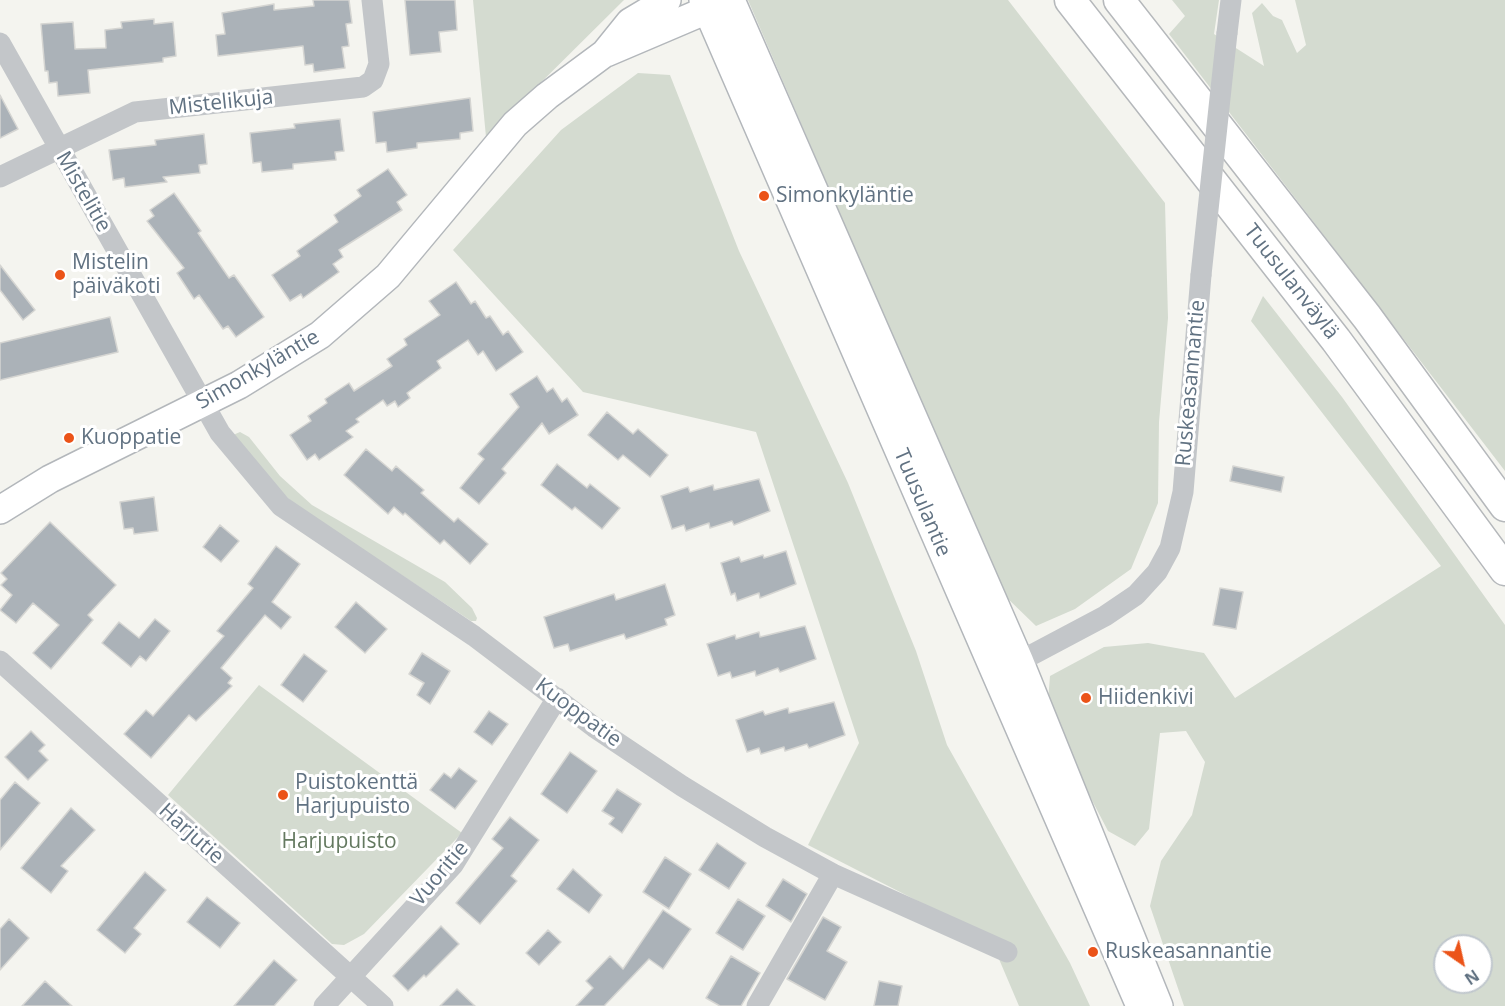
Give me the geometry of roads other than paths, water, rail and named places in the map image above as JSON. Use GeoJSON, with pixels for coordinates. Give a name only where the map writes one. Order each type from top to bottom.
{"type":"FeatureCollection","features":[{"type":"Feature","properties":{"kind":"highway","name":"Tuusulanväylä"},"geometry":{"type":"LineString","coordinates":[[1070,0],[1336,340],[1505,570]]}},
{"type":"Feature","properties":{"kind":"highway","name":"Tuusulanväylä"},"geometry":{"type":"LineString","coordinates":[[1119,0],[1367,317],[1505,506]]}},
{"type":"Feature","properties":{"kind":"main road","name":"Simonkyläntie"},"geometry":{"type":"LineString","coordinates":[[605,53],[630,22],[667,0]]}},
{"type":"Feature","properties":{"kind":"main road","name":"Simonkyläntie"},"geometry":{"type":"LineString","coordinates":[[0,510],[50,479],[203,403],[285,358],[355,307],[388,276],[426,234],[515,124],[556,89],[605,53],[714,2]]}},
{"type":"Feature","properties":{"kind":"main road","name":"Tuusulantie"},"geometry":{"type":"LineString","coordinates":[[714,2],[1159,1006]]}},
{"type":"Feature","properties":{"kind":"main road","name":"Tuusulantie"},"geometry":{"type":"LineString","coordinates":[[1008,668],[1140,1006]]}},
{"type":"Feature","properties":{"kind":"street","name":"Mistelikuja"},"geometry":{"type":"LineString","coordinates":[[0,177],[135,112],[363,87],[373,80],[379,64],[372,0]]}},
{"type":"Feature","properties":{"kind":"street","name":"Ruskeasannantie"},"geometry":{"type":"LineString","coordinates":[[1008,668],[1105,616],[1136,595],[1156,573],[1170,548],[1182,492],[1201,275],[1231,0]]}},
{"type":"Feature","properties":{"kind":"street","name":"Mistelitie"},"geometry":{"type":"LineString","coordinates":[[0,43],[203,403]]}},
{"type":"Feature","properties":{"kind":"street","name":"Kuoppatie"},"geometry":{"type":"LineString","coordinates":[[203,403],[220,433],[281,506],[474,636],[594,727],[682,786],[833,874],[1007,952]]}},
{"type":"Feature","properties":{"kind":"street","name":"Harjutie"},"geometry":{"type":"LineString","coordinates":[[0,661],[383,1006]]}},
{"type":"Feature","properties":{"kind":"street","name":"Vuoritie"},"geometry":{"type":"LineString","coordinates":[[324,1006],[453,866],[557,698]]}},
{"type":"Feature","properties":{"kind":"street"},"geometry":{"type":"LineString","coordinates":[[757,1006],[833,874]]}},
{"type":"Feature","properties":{"kind":"place","name":"Simonkyläntie"},"geometry":{"type":"Point","coordinates":[764,196]}},
{"type":"Feature","properties":{"kind":"place","name":"Mistelin päiväkoti"},"geometry":{"type":"Point","coordinates":[60,275]}},
{"type":"Feature","properties":{"kind":"place","name":"Kuoppatie"},"geometry":{"type":"Point","coordinates":[69,438]}},
{"type":"Feature","properties":{"kind":"place","name":"Hiidenkivi"},"geometry":{"type":"Point","coordinates":[1086,698]}},
{"type":"Feature","properties":{"kind":"place","name":"Puistokenttä Harjupuisto"},"geometry":{"type":"Point","coordinates":[283,795]}},
{"type":"Feature","properties":{"kind":"place","name":"Ruskeasannantie"},"geometry":{"type":"Point","coordinates":[1093,952]}},
{"type":"Feature","properties":{"kind":"park label","name":"Harjupuisto"},"geometry":{"type":"Point","coordinates":[339,842]}}]}
